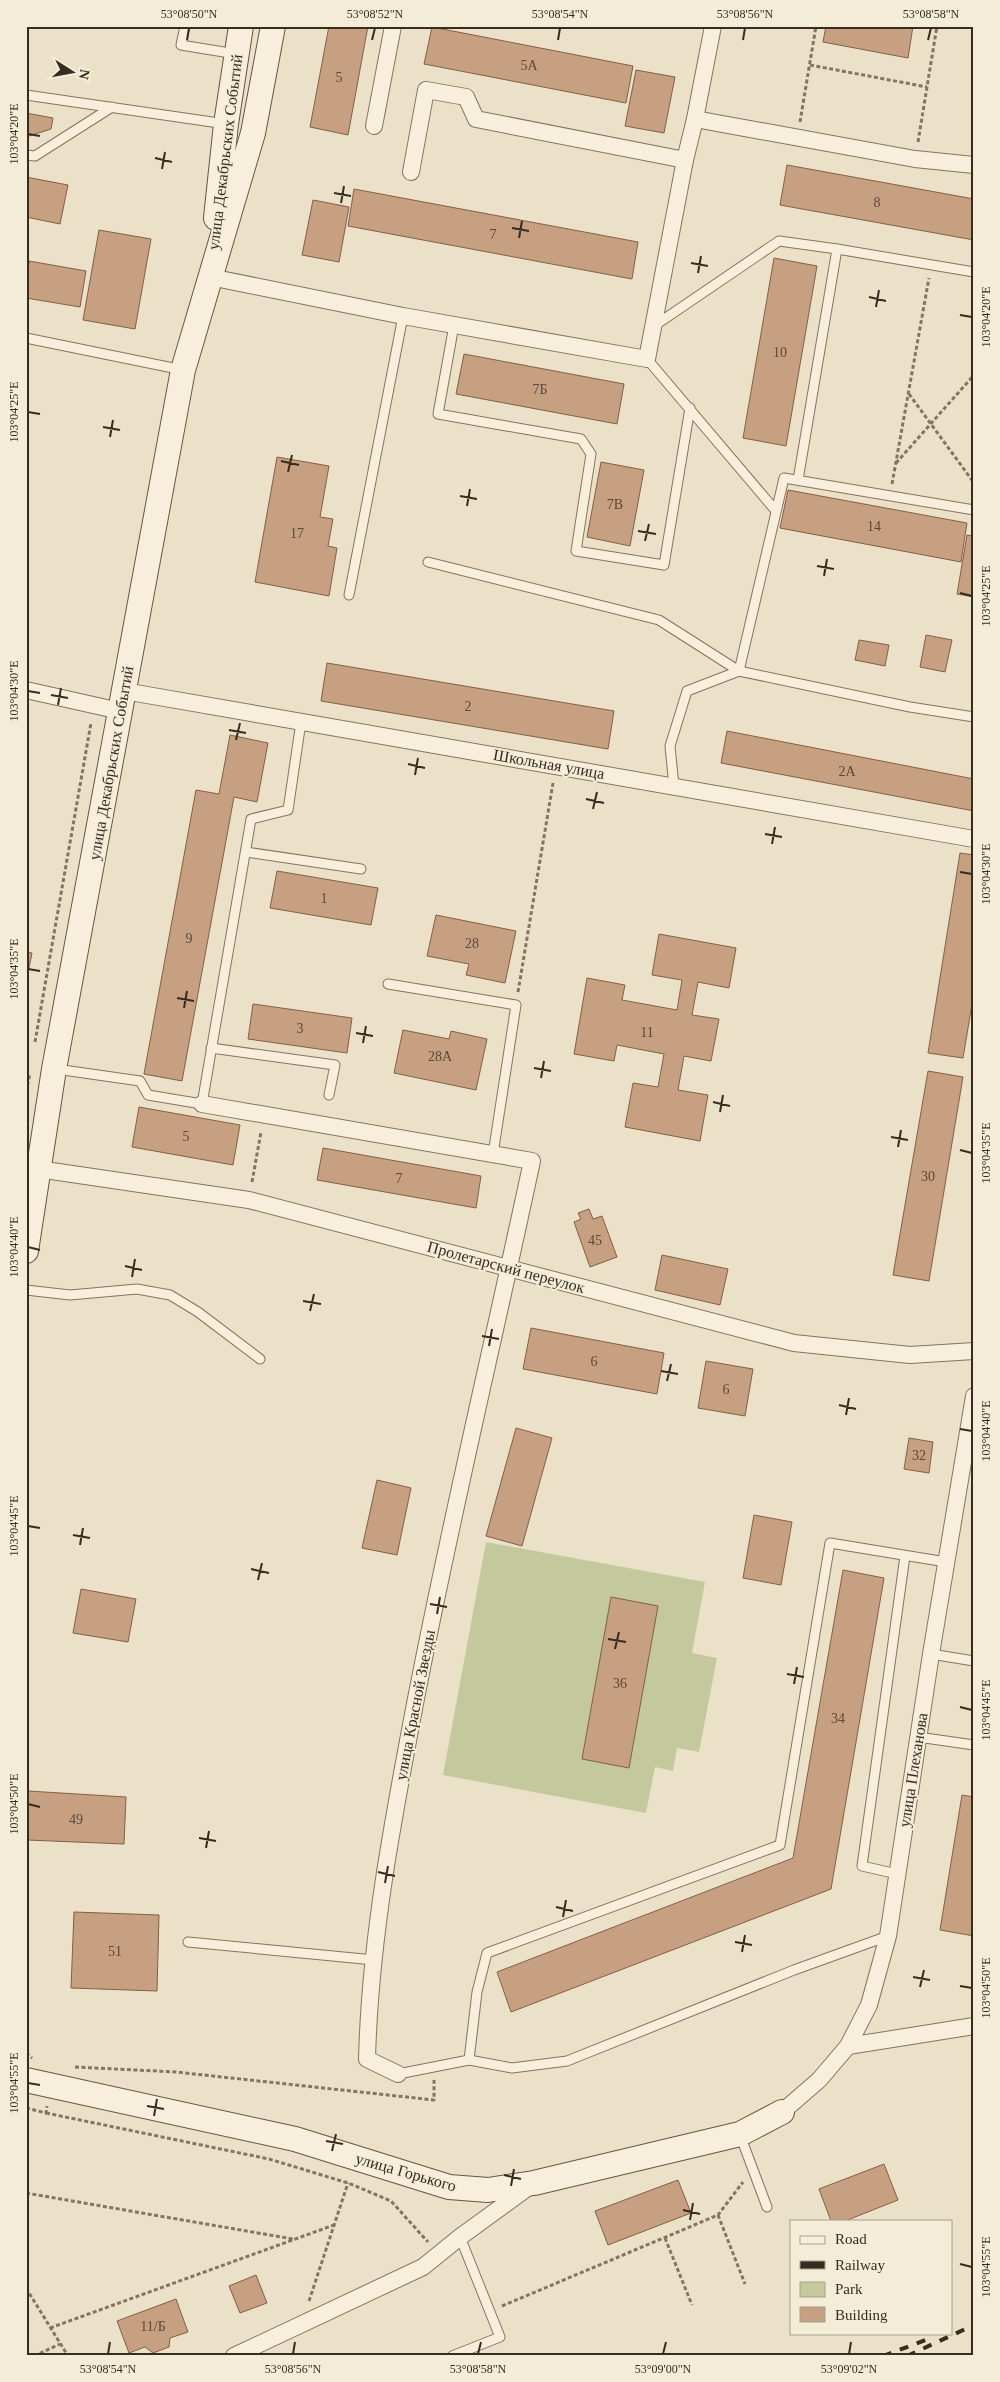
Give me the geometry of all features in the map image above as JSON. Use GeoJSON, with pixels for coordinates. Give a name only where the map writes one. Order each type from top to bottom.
{"type":"FeatureCollection","features":[{"type":"Feature","properties":{"kind":"street","name":"улица Декабрьских Событий"},"geometry":{"type":"LineString","coordinates":[[210,277],[226,124],[242,26]]}},
{"type":"Feature","properties":{"kind":"street","name":"улица Декабрьских Событий"},"geometry":{"type":"LineString","coordinates":[[26,1252],[54,1069],[184,370],[253,133],[273,26]]}},
{"type":"Feature","properties":{"kind":"street"},"geometry":{"type":"LineString","coordinates":[[374,126],[393,26]]}},
{"type":"Feature","properties":{"kind":"street"},"geometry":{"type":"LineString","coordinates":[[210,277],[403,316],[648,359],[713,26]]}},
{"type":"Feature","properties":{"kind":"street"},"geometry":{"type":"LineString","coordinates":[[411,172],[426,90],[466,98],[476,119],[686,160]]}},
{"type":"Feature","properties":{"kind":"street"},"geometry":{"type":"LineString","coordinates":[[695,120],[914,159],[974,165]]}},
{"type":"Feature","properties":{"kind":"street","name":"Школьная улица"},"geometry":{"type":"LineString","coordinates":[[26,690],[94,705],[122,701],[301,722],[974,839]]}},
{"type":"Feature","properties":{"kind":"street"},"geometry":{"type":"LineString","coordinates":[[202,1104],[493,1154]]}},
{"type":"Feature","properties":{"kind":"street","name":"улица Красной Звезды"},"geometry":{"type":"LineString","coordinates":[[398,2074],[367,2059],[368,2001],[389,1842],[431,1623],[532,1161],[493,1154]]}},
{"type":"Feature","properties":{"kind":"street","name":"Пролетарский переулок"},"geometry":{"type":"LineString","coordinates":[[38,1169],[249,1200],[794,1343],[910,1355],[974,1350]]}},
{"type":"Feature","properties":{"kind":"street","name":"улица Плеханова"},"geometry":{"type":"LineString","coordinates":[[782,2112],[820,2080],[848,2046],[869,2006],[888,1936],[931,1654],[974,1396]]}},
{"type":"Feature","properties":{"kind":"street"},"geometry":{"type":"LineString","coordinates":[[848,2046],[974,2026]]}},
{"type":"Feature","properties":{"kind":"street","name":"улица Горького"},"geometry":{"type":"LineString","coordinates":[[26,2080],[295,2139],[448,2187],[488,2190],[534,2182],[740,2134],[782,2112]]}},
{"type":"Feature","properties":{"kind":"street"},"geometry":{"type":"LineString","coordinates":[[234,2356],[423,2267],[534,2182]]}},
{"type":"Feature","properties":{"kind":"lane"},"geometry":{"type":"LineString","coordinates":[[185,26],[181,45],[236,54]]}},
{"type":"Feature","properties":{"kind":"lane"},"geometry":{"type":"LineString","coordinates":[[26,94],[226,124]]}},
{"type":"Feature","properties":{"kind":"lane"},"geometry":{"type":"LineString","coordinates":[[26,155],[35,156],[112,107]]}},
{"type":"Feature","properties":{"kind":"lane"},"geometry":{"type":"LineString","coordinates":[[654,326],[779,240],[974,272]]}},
{"type":"Feature","properties":{"kind":"lane"},"geometry":{"type":"LineString","coordinates":[[798,480],[837,249]]}},
{"type":"Feature","properties":{"kind":"lane"},"geometry":{"type":"LineString","coordinates":[[349,595],[403,316]]}},
{"type":"Feature","properties":{"kind":"lane"},"geometry":{"type":"LineString","coordinates":[[454,325],[438,414],[580,439],[591,454],[576,551],[664,565],[690,408]]}},
{"type":"Feature","properties":{"kind":"lane"},"geometry":{"type":"LineString","coordinates":[[26,338],[184,370]]}},
{"type":"Feature","properties":{"kind":"lane"},"geometry":{"type":"LineString","coordinates":[[648,359],[776,511]]}},
{"type":"Feature","properties":{"kind":"lane"},"geometry":{"type":"LineString","coordinates":[[739,671],[784,478],[974,510]]}},
{"type":"Feature","properties":{"kind":"lane"},"geometry":{"type":"LineString","coordinates":[[428,562],[659,620],[739,671],[910,707],[974,717]]}},
{"type":"Feature","properties":{"kind":"lane"},"geometry":{"type":"LineString","coordinates":[[674,786],[670,746],[687,691],[739,671]]}},
{"type":"Feature","properties":{"kind":"lane"},"geometry":{"type":"LineString","coordinates":[[54,1069],[140,1081],[148,1095],[202,1104],[251,819],[288,810],[301,722]]}},
{"type":"Feature","properties":{"kind":"lane"},"geometry":{"type":"LineString","coordinates":[[246,852],[361,869]]}},
{"type":"Feature","properties":{"kind":"lane"},"geometry":{"type":"LineString","coordinates":[[388,984],[516,1005],[493,1154]]}},
{"type":"Feature","properties":{"kind":"lane"},"geometry":{"type":"LineString","coordinates":[[211,1048],[335,1065],[329,1095]]}},
{"type":"Feature","properties":{"kind":"lane"},"geometry":{"type":"LineString","coordinates":[[26,1290],[70,1295],[136,1289],[170,1295],[198,1312],[260,1359]]}},
{"type":"Feature","properties":{"kind":"lane"},"geometry":{"type":"LineString","coordinates":[[469,2060],[477,1992],[487,1953],[780,1845],[830,1543],[946,1562]]}},
{"type":"Feature","properties":{"kind":"lane"},"geometry":{"type":"LineString","coordinates":[[897,1874],[862,1866],[906,1556]]}},
{"type":"Feature","properties":{"kind":"lane"},"geometry":{"type":"LineString","coordinates":[[931,1654],[974,1661]]}},
{"type":"Feature","properties":{"kind":"lane"},"geometry":{"type":"LineString","coordinates":[[918,1737],[974,1745]]}},
{"type":"Feature","properties":{"kind":"lane"},"geometry":{"type":"LineString","coordinates":[[398,2074],[469,2060],[512,2068],[567,2061],[794,1970],[888,1936]]}},
{"type":"Feature","properties":{"kind":"lane"},"geometry":{"type":"LineString","coordinates":[[188,1942],[374,1960]]}},
{"type":"Feature","properties":{"kind":"lane"},"geometry":{"type":"LineString","coordinates":[[740,2134],[767,2207]]}},
{"type":"Feature","properties":{"kind":"lane"},"geometry":{"type":"LineString","coordinates":[[452,2356],[500,2337],[460,2237]]}},
{"type":"Feature","properties":{"kind":"path"},"geometry":{"type":"LineString","coordinates":[[797,138],[816,26]]}},
{"type":"Feature","properties":{"kind":"path"},"geometry":{"type":"LineString","coordinates":[[914,159],[937,26]]}},
{"type":"Feature","properties":{"kind":"path"},"geometry":{"type":"LineString","coordinates":[[810,66],[927,87]]}},
{"type":"Feature","properties":{"kind":"path"},"geometry":{"type":"LineString","coordinates":[[890,496],[931,265]]}},
{"type":"Feature","properties":{"kind":"path"},"geometry":{"type":"LineString","coordinates":[[896,463],[974,375]]}},
{"type":"Feature","properties":{"kind":"path"},"geometry":{"type":"LineString","coordinates":[[908,393],[974,482]]}},
{"type":"Feature","properties":{"kind":"path"},"geometry":{"type":"LineString","coordinates":[[35,1043],[94,705]]}},
{"type":"Feature","properties":{"kind":"path"},"geometry":{"type":"LineString","coordinates":[[516,1005],[556,765]]}},
{"type":"Feature","properties":{"kind":"path"},"geometry":{"type":"LineString","coordinates":[[26,1092],[30,1072]]}},
{"type":"Feature","properties":{"kind":"path"},"geometry":{"type":"LineString","coordinates":[[249,1200],[264,1116]]}},
{"type":"Feature","properties":{"kind":"path"},"geometry":{"type":"LineString","coordinates":[[73,2067],[176,2072],[434,2100],[434,2067]]}},
{"type":"Feature","properties":{"kind":"path"},"geometry":{"type":"LineString","coordinates":[[46,2113],[50,2085]]}},
{"type":"Feature","properties":{"kind":"path"},"geometry":{"type":"LineString","coordinates":[[26,2108],[269,2159],[348,2183],[391,2200],[439,2254]]}},
{"type":"Feature","properties":{"kind":"path"},"geometry":{"type":"LineString","coordinates":[[490,2311],[718,2215],[753,2169]]}},
{"type":"Feature","properties":{"kind":"path"},"geometry":{"type":"LineString","coordinates":[[301,2325],[348,2183]]}},
{"type":"Feature","properties":{"kind":"path"},"geometry":{"type":"LineString","coordinates":[[26,2193],[294,2239]]}},
{"type":"Feature","properties":{"kind":"path"},"geometry":{"type":"LineString","coordinates":[[718,2215],[745,2284]]}},
{"type":"Feature","properties":{"kind":"path"},"geometry":{"type":"LineString","coordinates":[[50,2328],[334,2225]]}},
{"type":"Feature","properties":{"kind":"path"},"geometry":{"type":"LineString","coordinates":[[665,2238],[692,2305]]}},
{"type":"Feature","properties":{"kind":"path"},"geometry":{"type":"LineString","coordinates":[[26,2288],[68,2356]]}},
{"type":"Feature","properties":{"kind":"path"},"geometry":{"type":"LineString","coordinates":[[34,2356],[60,2344]]}},
{"type":"Feature","properties":{"kind":"green space"},"geometry":{"type":"Polygon","coordinates":[[[486,1542],[705,1582],[692,1653],[717,1658],[699,1752],[677,1748],[673,1771],[655,1767],[646,1813],[443,1775],[486,1542]]]}},
{"type":"Feature","properties":{"kind":"building"},"geometry":{"type":"Polygon","coordinates":[[[329,26],[368,26],[348,135],[310,127],[329,26]]]}},
{"type":"Feature","properties":{"kind":"building"},"geometry":{"type":"Polygon","coordinates":[[[826,26],[913,26],[908,58],[823,42],[826,26]]]}},
{"type":"Feature","properties":{"kind":"building"},"geometry":{"type":"Polygon","coordinates":[[[432,27],[633,66],[626,103],[424,64],[432,27]]]}},
{"type":"Feature","properties":{"kind":"building"},"geometry":{"type":"Polygon","coordinates":[[[636,70],[675,77],[664,133],[625,126],[636,70]]]}},
{"type":"Feature","properties":{"kind":"building"},"geometry":{"type":"Polygon","coordinates":[[[26,113],[53,118],[51,129],[26,137],[26,113]]]}},
{"type":"Feature","properties":{"kind":"building"},"geometry":{"type":"Polygon","coordinates":[[[787,165],[974,199],[974,240],[780,205],[787,165]]]}},
{"type":"Feature","properties":{"kind":"building"},"geometry":{"type":"Polygon","coordinates":[[[26,177],[68,185],[60,224],[26,217],[26,177]]]}},
{"type":"Feature","properties":{"kind":"building"},"geometry":{"type":"Polygon","coordinates":[[[354,189],[638,242],[632,279],[348,226],[354,189]]]}},
{"type":"Feature","properties":{"kind":"building"},"geometry":{"type":"Polygon","coordinates":[[[313,200],[349,207],[339,262],[302,255],[313,200]]]}},
{"type":"Feature","properties":{"kind":"building"},"geometry":{"type":"Polygon","coordinates":[[[99,230],[151,239],[135,329],[83,320],[99,230]]]}},
{"type":"Feature","properties":{"kind":"building"},"geometry":{"type":"Polygon","coordinates":[[[774,258],[817,266],[786,446],[743,438],[774,258]]]}},
{"type":"Feature","properties":{"kind":"building"},"geometry":{"type":"Polygon","coordinates":[[[29,261],[86,271],[80,307],[26,298],[29,261]]]}},
{"type":"Feature","properties":{"kind":"building"},"geometry":{"type":"Polygon","coordinates":[[[464,354],[624,384],[617,424],[456,394],[464,354]]]}},
{"type":"Feature","properties":{"kind":"building"},"geometry":{"type":"Polygon","coordinates":[[[277,457],[329,466],[320,517],[333,519],[328,546],[337,548],[329,596],[255,582],[277,457]]]}},
{"type":"Feature","properties":{"kind":"building"},"geometry":{"type":"Polygon","coordinates":[[[601,462],[644,470],[630,546],[587,537],[601,462]]]}},
{"type":"Feature","properties":{"kind":"building"},"geometry":{"type":"Polygon","coordinates":[[[788,490],[967,523],[961,562],[780,528],[788,490]]]}},
{"type":"Feature","properties":{"kind":"building"},"geometry":{"type":"Polygon","coordinates":[[[967,535],[974,536],[974,597],[957,594],[967,535]]]}},
{"type":"Feature","properties":{"kind":"building"},"geometry":{"type":"Polygon","coordinates":[[[926,635],[952,640],[945,672],[920,667],[926,635]]]}},
{"type":"Feature","properties":{"kind":"building"},"geometry":{"type":"Polygon","coordinates":[[[859,640],[889,645],[885,666],[855,660],[859,640]]]}},
{"type":"Feature","properties":{"kind":"building"},"geometry":{"type":"Polygon","coordinates":[[[327,663],[614,711],[608,749],[321,701],[327,663]]]}},
{"type":"Feature","properties":{"kind":"building"},"geometry":{"type":"Polygon","coordinates":[[[727,731],[974,779],[974,811],[721,763],[727,731]]]}},
{"type":"Feature","properties":{"kind":"building"},"geometry":{"type":"Polygon","coordinates":[[[230,735],[268,743],[257,802],[234,797],[182,1081],[144,1074],[196,790],[219,794],[230,735]]]}},
{"type":"Feature","properties":{"kind":"building"},"geometry":{"type":"Polygon","coordinates":[[[960,853],[974,855],[974,992],[963,1058],[928,1053],[960,853]]]}},
{"type":"Feature","properties":{"kind":"building"},"geometry":{"type":"Polygon","coordinates":[[[277,871],[378,888],[371,925],[270,908],[277,871]]]}},
{"type":"Feature","properties":{"kind":"building"},"geometry":{"type":"Polygon","coordinates":[[[436,915],[516,931],[505,983],[466,975],[469,964],[427,956],[436,915]]]}},
{"type":"Feature","properties":{"kind":"building"},"geometry":{"type":"Polygon","coordinates":[[[659,934],[736,948],[729,988],[698,982],[692,1015],[719,1019],[711,1061],[684,1056],[678,1090],[708,1095],[700,1141],[625,1127],[633,1083],[658,1087],[664,1054],[617,1045],[614,1061],[574,1054],[587,978],[625,985],[622,1000],[677,1010],[682,980],[652,975],[659,934]]]}},
{"type":"Feature","properties":{"kind":"building"},"geometry":{"type":"Polygon","coordinates":[[[26,952],[32,953],[26,983],[26,952]]]}},
{"type":"Feature","properties":{"kind":"building"},"geometry":{"type":"Polygon","coordinates":[[[253,1004],[352,1018],[347,1053],[248,1039],[253,1004]]]}},
{"type":"Feature","properties":{"kind":"building"},"geometry":{"type":"Polygon","coordinates":[[[403,1030],[449,1039],[451,1031],[487,1039],[476,1090],[394,1073],[403,1030]]]}},
{"type":"Feature","properties":{"kind":"building"},"geometry":{"type":"Polygon","coordinates":[[[928,1071],[963,1077],[929,1281],[893,1275],[928,1071]]]}},
{"type":"Feature","properties":{"kind":"building"},"geometry":{"type":"Polygon","coordinates":[[[139,1107],[240,1125],[233,1165],[132,1147],[139,1107]]]}},
{"type":"Feature","properties":{"kind":"building"},"geometry":{"type":"Polygon","coordinates":[[[323,1148],[481,1176],[476,1208],[317,1180],[323,1148]]]}},
{"type":"Feature","properties":{"kind":"building"},"geometry":{"type":"Polygon","coordinates":[[[589,1209],[593,1219],[602,1216],[617,1257],[590,1267],[574,1222],[581,1219],[578,1213],[589,1209]]]}},
{"type":"Feature","properties":{"kind":"building"},"geometry":{"type":"Polygon","coordinates":[[[662,1255],[728,1269],[720,1305],[655,1290],[662,1255]]]}},
{"type":"Feature","properties":{"kind":"building"},"geometry":{"type":"Polygon","coordinates":[[[531,1328],[664,1353],[657,1394],[523,1369],[531,1328]]]}},
{"type":"Feature","properties":{"kind":"building"},"geometry":{"type":"Polygon","coordinates":[[[706,1361],[753,1369],[745,1416],[698,1408],[706,1361]]]}},
{"type":"Feature","properties":{"kind":"building"},"geometry":{"type":"Polygon","coordinates":[[[516,1428],[552,1438],[522,1546],[486,1536],[516,1428]]]}},
{"type":"Feature","properties":{"kind":"building"},"geometry":{"type":"Polygon","coordinates":[[[909,1438],[933,1442],[929,1473],[904,1469],[909,1438]]]}},
{"type":"Feature","properties":{"kind":"building"},"geometry":{"type":"Polygon","coordinates":[[[377,1480],[411,1488],[397,1555],[362,1548],[377,1480]]]}},
{"type":"Feature","properties":{"kind":"building"},"geometry":{"type":"Polygon","coordinates":[[[754,1515],[792,1522],[781,1585],[743,1578],[754,1515]]]}},
{"type":"Feature","properties":{"kind":"building"},"geometry":{"type":"Polygon","coordinates":[[[843,1570],[884,1578],[831,1889],[511,2012],[497,1972],[793,1858],[843,1570]]]}},
{"type":"Feature","properties":{"kind":"building"},"geometry":{"type":"Polygon","coordinates":[[[81,1589],[136,1599],[128,1642],[73,1633],[81,1589]]]}},
{"type":"Feature","properties":{"kind":"building"},"geometry":{"type":"Polygon","coordinates":[[[611,1597],[658,1606],[629,1768],[582,1759],[611,1597]]]}},
{"type":"Feature","properties":{"kind":"building"},"geometry":{"type":"Polygon","coordinates":[[[28,1791],[126,1797],[124,1844],[27,1840],[28,1791]]]}},
{"type":"Feature","properties":{"kind":"building"},"geometry":{"type":"Polygon","coordinates":[[[962,1795],[974,1797],[974,1936],[940,1930],[962,1795]]]}},
{"type":"Feature","properties":{"kind":"building"},"geometry":{"type":"Polygon","coordinates":[[[74,1912],[159,1915],[157,1991],[71,1988],[74,1912]]]}},
{"type":"Feature","properties":{"kind":"building"},"geometry":{"type":"Polygon","coordinates":[[[884,2164],[898,2200],[848,2220],[831,2220],[819,2189],[884,2164]]]}},
{"type":"Feature","properties":{"kind":"building"},"geometry":{"type":"Polygon","coordinates":[[[678,2180],[691,2213],[608,2245],[595,2211],[678,2180]]]}},
{"type":"Feature","properties":{"kind":"building"},"geometry":{"type":"Polygon","coordinates":[[[256,2275],[267,2303],[240,2313],[229,2286],[256,2275]]]}},
{"type":"Feature","properties":{"kind":"building"},"geometry":{"type":"Polygon","coordinates":[[[176,2299],[188,2332],[170,2338],[169,2347],[153,2353],[145,2347],[129,2353],[117,2321],[176,2299]]]}},
{"type":"Feature","properties":{"kind":"railway"},"geometry":{"type":"LineString","coordinates":[[907,2356],[974,2325]]}},
{"type":"Feature","properties":{"kind":"railway"},"geometry":{"type":"LineString","coordinates":[[883,2356],[931,2338]]}}]}
